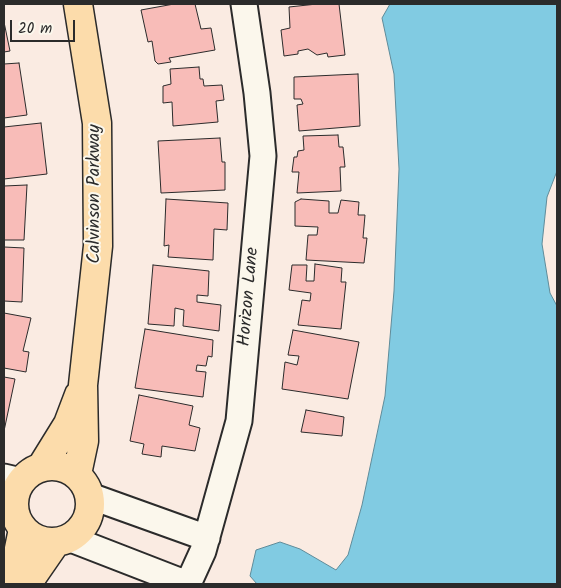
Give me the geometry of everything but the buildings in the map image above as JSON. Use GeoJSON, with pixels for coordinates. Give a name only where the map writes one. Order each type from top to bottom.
{"type":"FeatureCollection","features":[{"type":"Feature","properties":{"kind":"main road","name":"Calvinson Parkway"},"geometry":{"type":"LineString","coordinates":[[78,4],[97,123],[98,246],[83,385],[84,485]]}},
{"type":"Feature","properties":{"kind":"main road","name":"Calvinson Parkway"},"geometry":{"type":"LineString","coordinates":[[22,475],[68,424],[83,385]]}},
{"type":"Feature","properties":{"kind":"main road"},"geometry":{"type":"LineString","coordinates":[[10,584],[14,573],[15,492],[22,475],[54,465],[67,468],[84,485],[90,508],[87,521],[79,531],[64,540],[27,584]]}},
{"type":"Feature","properties":{"kind":"main road"},"geometry":{"type":"LineString","coordinates":[[14,518],[32,537],[44,542],[64,540]]}},
{"type":"Feature","properties":{"kind":"street","name":"Horizon Lane"},"geometry":{"type":"LineString","coordinates":[[188,584],[203,551],[239,421],[263,156],[257,93],[244,4]]}},
{"type":"Feature","properties":{"kind":"street"},"geometry":{"type":"LineString","coordinates":[[84,485],[207,538]]}},
{"type":"Feature","properties":{"kind":"street"},"geometry":{"type":"LineString","coordinates":[[64,540],[188,584]]}},
{"type":"Feature","properties":{"kind":"water"},"geometry":{"type":"Polygon","coordinates":[[[390,4],[557,4],[557,171],[547,197],[542,244],[550,293],[557,306],[557,584],[257,584],[250,576],[256,550],[280,542],[300,549],[336,570],[348,555],[362,505],[385,396],[394,291],[399,169],[394,74],[382,18],[390,4]]]}}]}
